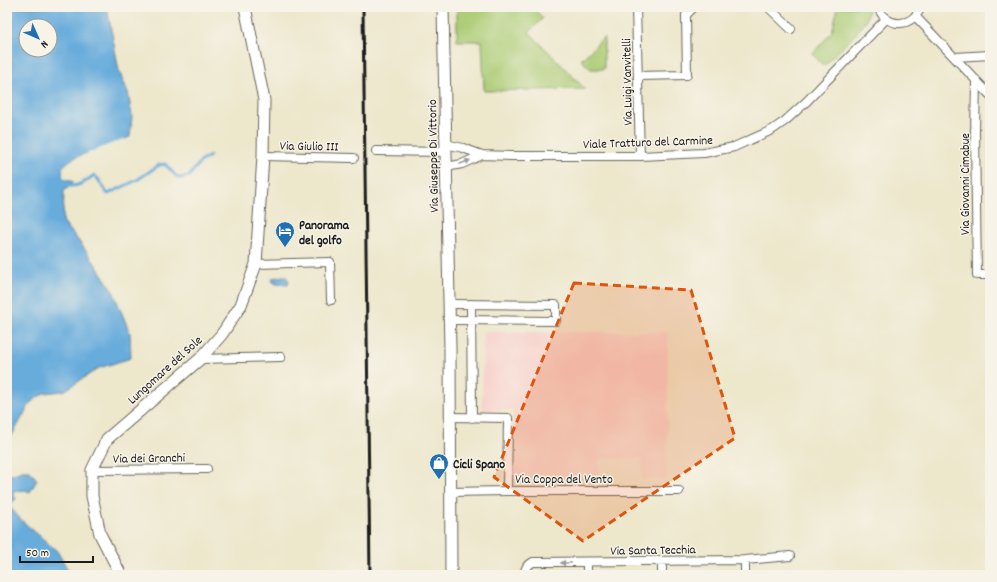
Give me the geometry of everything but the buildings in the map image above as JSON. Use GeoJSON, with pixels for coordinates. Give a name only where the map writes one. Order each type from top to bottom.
{"type":"FeatureCollection","features":[{"type":"Feature","properties":{"kind":"street","name":"Lungomare del Sole"},"geometry":{"type":"LineString","coordinates":[[122,575],[100,534],[92,496],[92,470],[107,439],[200,359],[222,334],[240,305],[256,264],[264,156],[264,100],[245,7]]}},
{"type":"Feature","properties":{"kind":"street","name":"Via Giuseppe Di Vittorio"},"geometry":{"type":"LineString","coordinates":[[443,7],[449,304],[451,575]]}},
{"type":"Feature","properties":{"kind":"street","name":"Via Luigi Vanvitelli"},"geometry":{"type":"LineString","coordinates":[[636,7],[640,156]]}},
{"type":"Feature","properties":{"kind":"street"},"geometry":{"type":"LineString","coordinates":[[638,76],[687,75],[686,15],[694,7]]}},
{"type":"Feature","properties":{"kind":"street"},"geometry":{"type":"LineString","coordinates":[[768,7],[791,29]]}},
{"type":"Feature","properties":{"kind":"street"},"geometry":{"type":"LineString","coordinates":[[878,7],[881,14],[886,19],[892,22],[901,23],[916,17],[921,7]]}},
{"type":"Feature","properties":{"kind":"street"},"geometry":{"type":"LineString","coordinates":[[916,17],[990,95]]}},
{"type":"Feature","properties":{"kind":"street","name":"Viale Tratturo del Carmine"},"geometry":{"type":"LineString","coordinates":[[376,151],[463,148],[482,155],[640,156],[704,153],[734,147],[772,130],[785,120],[806,102],[886,19]]}},
{"type":"Feature","properties":{"kind":"street"},"geometry":{"type":"LineString","coordinates":[[955,57],[990,56]]}},
{"type":"Feature","properties":{"kind":"street","name":"Via Giovanni Cimabue"},"geometry":{"type":"LineString","coordinates":[[976,80],[975,133],[977,275],[990,275]]}},
{"type":"Feature","properties":{"kind":"street","name":"Viale Tratturo del Carmine"},"geometry":{"type":"LineString","coordinates":[[446,167],[462,164],[482,155]]}},
{"type":"Feature","properties":{"kind":"street","name":"Via Giulio III"},"geometry":{"type":"LineString","coordinates":[[264,156],[354,158]]}},
{"type":"Feature","properties":{"kind":"street"},"geometry":{"type":"LineString","coordinates":[[256,264],[330,262],[331,300]]}},
{"type":"Feature","properties":{"kind":"street"},"geometry":{"type":"LineString","coordinates":[[449,304],[556,305],[556,321],[449,320]]}},
{"type":"Feature","properties":{"kind":"street"},"geometry":{"type":"LineString","coordinates":[[471,304],[472,418]]}},
{"type":"Feature","properties":{"kind":"street"},"geometry":{"type":"LineString","coordinates":[[200,359],[281,357]]}},
{"type":"Feature","properties":{"kind":"street"},"geometry":{"type":"LineString","coordinates":[[450,417],[508,418],[507,491]]}},
{"type":"Feature","properties":{"kind":"street","name":"Via dei Granchi"},"geometry":{"type":"LineString","coordinates":[[92,470],[207,469]]}},
{"type":"Feature","properties":{"kind":"street","name":"Via Coppa del Vento"},"geometry":{"type":"LineString","coordinates":[[450,492],[679,491]]}},
{"type":"Feature","properties":{"kind":"street","name":"Via Santa Tecchia"},"geometry":{"type":"LineString","coordinates":[[523,575],[527,566],[533,562],[587,563],[745,560],[790,556]]}},
{"type":"Feature","properties":{"kind":"street"},"geometry":{"type":"LineString","coordinates":[[745,560],[745,575]]}},
{"type":"Feature","properties":{"kind":"street"},"geometry":{"type":"LineString","coordinates":[[662,561],[662,575]]}},
{"type":"Feature","properties":{"kind":"street"},"geometry":{"type":"LineString","coordinates":[[587,563],[587,575]]}},
{"type":"Feature","properties":{"kind":"highlighted area"},"geometry":{"type":"Polygon","coordinates":[[[574,283],[691,290],[735,438],[583,541],[494,477],[574,283]]]}},
{"type":"Feature","properties":{"kind":"shaded area"},"geometry":{"type":"Polygon","coordinates":[[[483,332],[668,332],[667,479],[642,479],[642,458],[599,459],[599,480],[513,480],[513,410],[482,410],[483,332]]]}},
{"type":"Feature","properties":{"kind":"green space"},"geometry":{"type":"Polygon","coordinates":[[[457,7],[532,7],[543,18],[529,32],[585,89],[484,91],[482,41],[457,41],[457,7]]]}},
{"type":"Feature","properties":{"kind":"green space"},"geometry":{"type":"Polygon","coordinates":[[[833,7],[870,7],[866,20],[855,35],[824,66],[812,54],[832,32],[837,11],[833,7]]]}},
{"type":"Feature","properties":{"kind":"green space"},"geometry":{"type":"Polygon","coordinates":[[[604,37],[604,69],[591,69],[581,60],[604,37]]]}},
{"type":"Feature","properties":{"kind":"water"},"geometry":{"type":"Polygon","coordinates":[[[7,7],[107,7],[119,71],[128,92],[132,116],[130,137],[71,160],[63,167],[63,177],[74,182],[64,191],[63,221],[88,253],[113,291],[130,333],[131,358],[99,368],[64,391],[44,393],[31,402],[7,444],[7,7]]]}},
{"type":"Feature","properties":{"kind":"water"},"geometry":{"type":"Polygon","coordinates":[[[286,276],[289,281],[288,285],[276,284],[271,281],[273,278],[286,276]]]}},
{"type":"Feature","properties":{"kind":"water"},"geometry":{"type":"Polygon","coordinates":[[[22,471],[30,471],[37,480],[30,492],[25,490],[16,491],[13,494],[16,499],[9,506],[21,520],[57,551],[71,575],[7,575],[7,476],[22,471]]]}},
{"type":"Feature","properties":{"kind":"pier"},"geometry":{"type":"Polygon","coordinates":[[[125,138],[124,141],[72,161],[65,167],[65,175],[76,181],[63,177],[63,167],[71,160],[125,138]]]}},
{"type":"Feature","properties":{"kind":"waterway"},"geometry":{"type":"LineString","coordinates":[[69,186],[79,185],[94,175],[108,194],[137,180],[159,165],[165,164],[176,176],[181,178],[189,176],[201,161],[210,156]]}},
{"type":"Feature","properties":{"kind":"railway"},"geometry":{"type":"LineString","coordinates":[[363,7],[370,575]]}},
{"type":"Feature","properties":{"kind":"place","name":"Panorama del golfo"},"geometry":{"type":"Point","coordinates":[285,248]}},
{"type":"Feature","properties":{"kind":"place","name":"Cicli Spano"},"geometry":{"type":"Point","coordinates":[439,480]}}]}
